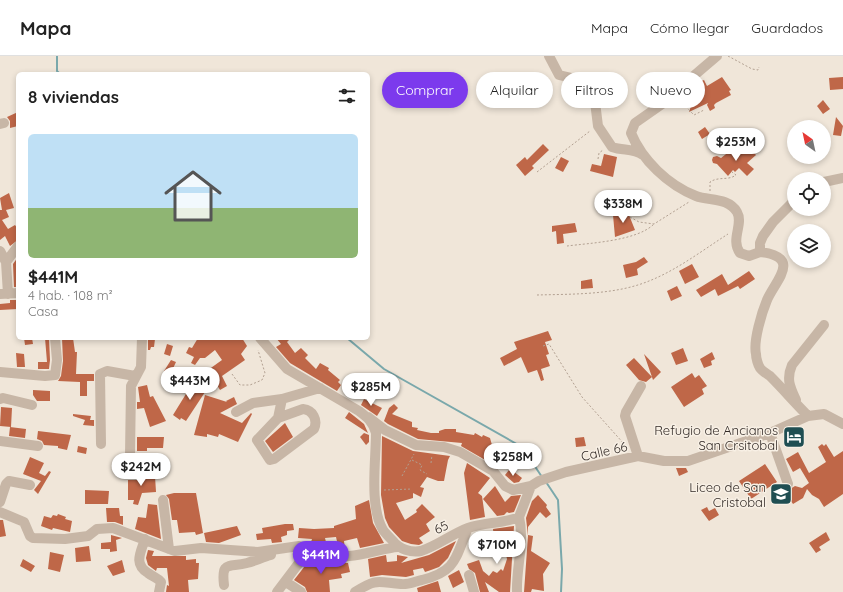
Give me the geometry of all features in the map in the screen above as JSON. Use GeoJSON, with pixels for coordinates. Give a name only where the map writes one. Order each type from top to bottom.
{"type":"FeatureCollection","features":[{"type":"Feature","properties":{"kind":"street"},"geometry":{"type":"LineString","coordinates":[[549,56],[559,75],[581,81],[588,89],[595,102],[598,126],[612,146],[618,149],[636,150],[671,182],[696,196],[723,201],[737,212],[740,220],[736,232],[736,245],[740,253],[749,256],[760,252],[770,253],[776,256],[783,265],[783,271],[779,282],[766,301],[756,336],[755,353],[760,369],[808,416]]}},
{"type":"Feature","properties":{"kind":"street"},"geometry":{"type":"LineString","coordinates":[[698,72],[717,56]]}},
{"type":"Feature","properties":{"kind":"street"},"geometry":{"type":"LineString","coordinates":[[646,158],[635,142],[631,132],[633,126],[644,115],[655,108]]}},
{"type":"Feature","properties":{"kind":"street"},"geometry":{"type":"LineString","coordinates":[[831,181],[843,178]]}},
{"type":"Feature","properties":{"kind":"street"},"geometry":{"type":"LineString","coordinates":[[760,252],[760,242],[763,236],[773,222],[787,208]]}},
{"type":"Feature","properties":{"kind":"street"},"geometry":{"type":"LineString","coordinates":[[6,262],[16,249]]}},
{"type":"Feature","properties":{"kind":"street"},"geometry":{"type":"LineString","coordinates":[[0,251],[6,262],[9,294]]}},
{"type":"Feature","properties":{"kind":"street"},"geometry":{"type":"LineString","coordinates":[[799,407],[788,382],[789,373],[792,365],[824,325]]}},
{"type":"Feature","properties":{"kind":"street"},"geometry":{"type":"LineString","coordinates":[[0,372],[45,376],[55,374],[57,370],[56,340]]}},
{"type":"Feature","properties":{"kind":"street"},"geometry":{"type":"LineString","coordinates":[[130,455],[131,386],[141,367],[142,340]]}},
{"type":"Feature","properties":{"kind":"street"},"geometry":{"type":"LineString","coordinates":[[261,340],[287,369],[368,417],[385,430],[418,445]]}},
{"type":"Feature","properties":{"kind":"street"},"geometry":{"type":"LineString","coordinates":[[101,444],[100,374],[107,371],[136,376]]}},
{"type":"Feature","properties":{"kind":"street"},"geometry":{"type":"LineString","coordinates":[[638,456],[625,416],[641,386]]}},
{"type":"Feature","properties":{"kind":"street"},"geometry":{"type":"LineString","coordinates":[[236,412],[253,403],[282,399],[320,388]]}},
{"type":"Feature","properties":{"kind":"street"},"geometry":{"type":"LineString","coordinates":[[0,399],[3,398],[32,405]]}},
{"type":"Feature","properties":{"kind":"street"},"geometry":{"type":"LineString","coordinates":[[278,418],[303,409],[311,412],[316,424],[314,429],[274,459],[270,460],[257,440],[278,418],[282,399]]}},
{"type":"Feature","properties":{"kind":"street","name":"Calle 66"},"geometry":{"type":"LineString","coordinates":[[418,445],[444,447],[460,452],[493,470],[505,486],[513,490],[531,486],[539,481],[566,472],[638,456],[664,461],[688,461],[770,433],[808,416],[824,414],[843,424]]}},
{"type":"Feature","properties":{"kind":"street"},"geometry":{"type":"LineString","coordinates":[[368,417],[376,433],[375,493],[378,517],[383,530],[398,547]]}},
{"type":"Feature","properties":{"kind":"street"},"geometry":{"type":"LineString","coordinates":[[770,433],[788,484]]}},
{"type":"Feature","properties":{"kind":"street"},"geometry":{"type":"LineString","coordinates":[[0,441],[38,446]]}},
{"type":"Feature","properties":{"kind":"street"},"geometry":{"type":"LineString","coordinates":[[0,502],[6,484],[9,481],[30,486]]}},
{"type":"Feature","properties":{"kind":"street"},"geometry":{"type":"LineString","coordinates":[[517,592],[516,576],[521,552],[521,527],[519,517],[531,486]]}},
{"type":"Feature","properties":{"kind":"street"},"geometry":{"type":"LineString","coordinates":[[163,500],[169,549]]}},
{"type":"Feature","properties":{"kind":"street"},"geometry":{"type":"LineString","coordinates":[[0,512],[24,522],[30,536],[33,538],[66,539],[88,536],[97,529],[106,528],[123,530],[175,551],[215,548],[258,552],[299,546],[332,556],[344,556],[398,547]]}},
{"type":"Feature","properties":{"kind":"street","name":"65"},"geometry":{"type":"LineString","coordinates":[[398,547],[420,551],[468,528],[482,524],[506,522],[519,517]]}},
{"type":"Feature","properties":{"kind":"street"},"geometry":{"type":"LineString","coordinates":[[355,592],[371,582],[382,581],[404,584],[439,576],[452,564],[468,528]]}},
{"type":"Feature","properties":{"kind":"street"},"geometry":{"type":"LineString","coordinates":[[145,538],[138,562],[148,574],[160,580],[159,592]]}},
{"type":"Feature","properties":{"kind":"street"},"geometry":{"type":"LineString","coordinates":[[224,585],[223,573],[225,567],[229,565],[247,563],[273,554],[280,548]]}},
{"type":"Feature","properties":{"kind":"street"},"geometry":{"type":"LineString","coordinates":[[270,592],[305,555],[325,556],[328,554]]}},
{"type":"Feature","properties":{"kind":"street"},"geometry":{"type":"LineString","coordinates":[[277,592],[305,555]]}},
{"type":"Feature","properties":{"kind":"street"},"geometry":{"type":"LineString","coordinates":[[469,576],[474,592]]}},
{"type":"Feature","properties":{"kind":"street"},"geometry":{"type":"LineString","coordinates":[[286,582],[301,592]]}},
{"type":"Feature","properties":{"kind":"path"},"geometry":{"type":"LineString","coordinates":[[728,56],[752,69],[758,70],[759,67]]}},
{"type":"Feature","properties":{"kind":"path"},"geometry":{"type":"LineString","coordinates":[[686,108],[694,115],[704,110]]}},
{"type":"Feature","properties":{"kind":"path"},"geometry":{"type":"LineString","coordinates":[[537,172],[598,126]]}},
{"type":"Feature","properties":{"kind":"path"},"geometry":{"type":"LineString","coordinates":[[598,159],[599,153],[612,146]]}},
{"type":"Feature","properties":{"kind":"path"},"geometry":{"type":"LineString","coordinates":[[712,199],[709,186],[710,182],[718,178],[732,178],[736,175],[732,172]]}},
{"type":"Feature","properties":{"kind":"path"},"geometry":{"type":"LineString","coordinates":[[567,246],[614,240],[644,230],[696,196]]}},
{"type":"Feature","properties":{"kind":"path"},"geometry":{"type":"LineString","coordinates":[[630,217],[639,222],[654,224]]}},
{"type":"Feature","properties":{"kind":"path"},"geometry":{"type":"LineString","coordinates":[[537,295],[569,294],[623,289],[648,281],[730,232],[736,232]]}},
{"type":"Feature","properties":{"kind":"path"},"geometry":{"type":"LineString","coordinates":[[232,374],[240,385],[250,385],[262,380],[264,372],[257,351],[261,340]]}},
{"type":"Feature","properties":{"kind":"path"},"geometry":{"type":"LineString","coordinates":[[543,346],[549,344],[582,397],[625,445]]}},
{"type":"Feature","properties":{"kind":"path"},"geometry":{"type":"LineString","coordinates":[[402,476],[418,445]]}},
{"type":"Feature","properties":{"kind":"path"},"geometry":{"type":"LineString","coordinates":[[411,460],[422,465],[420,470],[427,474]]}},
{"type":"Feature","properties":{"kind":"path"},"geometry":{"type":"LineString","coordinates":[[375,493],[412,489]]}},
{"type":"Feature","properties":{"kind":"building"},"geometry":{"type":"Polygon","coordinates":[[[722,77],[731,90],[729,91],[731,95],[716,103],[714,105],[715,108],[710,111],[707,105],[708,103],[705,104],[705,82],[707,86],[722,77]]]}},
{"type":"Feature","properties":{"kind":"building"},"geometry":{"type":"Polygon","coordinates":[[[843,77],[843,89],[830,90],[829,78],[843,77]]]}},
{"type":"Feature","properties":{"kind":"building"},"geometry":{"type":"Polygon","coordinates":[[[823,100],[830,109],[823,114],[817,106],[823,100]]]}},
{"type":"Feature","properties":{"kind":"building"},"geometry":{"type":"Polygon","coordinates":[[[690,108],[697,108],[689,112],[690,108]]]}},
{"type":"Feature","properties":{"kind":"building"},"geometry":{"type":"Polygon","coordinates":[[[16,113],[16,126],[10,128],[10,121],[7,117],[16,113]]]}},
{"type":"Feature","properties":{"kind":"building"},"geometry":{"type":"Polygon","coordinates":[[[836,117],[843,126],[841,136],[833,135],[836,117]]]}},
{"type":"Feature","properties":{"kind":"building"},"geometry":{"type":"Polygon","coordinates":[[[705,127],[710,134],[702,139],[698,132],[705,127]]]}},
{"type":"Feature","properties":{"kind":"building"},"geometry":{"type":"Polygon","coordinates":[[[543,144],[549,150],[532,166],[534,168],[525,176],[516,165],[525,157],[527,160],[543,144]]]}},
{"type":"Feature","properties":{"kind":"building"},"geometry":{"type":"Polygon","coordinates":[[[748,146],[756,155],[747,163],[754,169],[747,176],[739,168],[735,172],[733,170],[728,176],[717,164],[713,163],[713,157],[717,156],[721,158],[730,151],[734,155],[737,152],[739,154],[748,146]]]}},
{"type":"Feature","properties":{"kind":"building"},"geometry":{"type":"Polygon","coordinates":[[[604,154],[617,157],[613,177],[590,171],[592,164],[601,166],[604,154]]]}},
{"type":"Feature","properties":{"kind":"building"},"geometry":{"type":"Polygon","coordinates":[[[561,157],[569,161],[563,172],[555,168],[561,157]]]}},
{"type":"Feature","properties":{"kind":"building"},"geometry":{"type":"Polygon","coordinates":[[[9,193],[14,208],[6,210],[9,217],[2,220],[8,229],[15,225],[16,226],[16,242],[10,246],[5,236],[0,240],[0,210],[2,210],[0,198],[9,193]]]}},
{"type":"Feature","properties":{"kind":"building"},"geometry":{"type":"Polygon","coordinates":[[[631,206],[640,207],[639,213],[630,211],[631,206]]]}},
{"type":"Feature","properties":{"kind":"building"},"geometry":{"type":"Polygon","coordinates":[[[627,210],[635,230],[615,237],[613,215],[627,210]]]}},
{"type":"Feature","properties":{"kind":"building"},"geometry":{"type":"Polygon","coordinates":[[[575,223],[577,232],[563,234],[564,243],[557,244],[556,231],[552,232],[552,226],[575,223]]]}},
{"type":"Feature","properties":{"kind":"building"},"geometry":{"type":"Polygon","coordinates":[[[644,257],[648,262],[637,269],[638,275],[626,278],[623,265],[636,262],[644,257]]]}},
{"type":"Feature","properties":{"kind":"building"},"geometry":{"type":"Polygon","coordinates":[[[16,260],[16,287],[14,287],[13,264],[16,260]]]}},
{"type":"Feature","properties":{"kind":"building"},"geometry":{"type":"Polygon","coordinates":[[[692,264],[699,277],[685,284],[679,271],[692,264]]]}},
{"type":"Feature","properties":{"kind":"building"},"geometry":{"type":"Polygon","coordinates":[[[749,271],[755,279],[740,289],[738,286],[718,296],[715,289],[701,297],[696,290],[722,274],[728,285],[749,271]]]}},
{"type":"Feature","properties":{"kind":"building"},"geometry":{"type":"Polygon","coordinates":[[[592,279],[593,288],[581,289],[581,281],[592,279]]]}},
{"type":"Feature","properties":{"kind":"building"},"geometry":{"type":"Polygon","coordinates":[[[677,286],[682,296],[671,301],[667,291],[677,286]]]}},
{"type":"Feature","properties":{"kind":"building"},"geometry":{"type":"Polygon","coordinates":[[[10,300],[16,300],[16,309],[0,310],[0,304],[10,303],[10,300]]]}},
{"type":"Feature","properties":{"kind":"building"},"geometry":{"type":"Polygon","coordinates":[[[548,331],[552,340],[545,342],[549,354],[546,355],[550,366],[541,369],[544,380],[541,381],[537,370],[528,373],[521,357],[504,366],[500,358],[517,349],[514,342],[548,331]]]}},
{"type":"Feature","properties":{"kind":"building"},"geometry":{"type":"Polygon","coordinates":[[[24,340],[32,340],[33,344],[25,345],[24,340]]]}},
{"type":"Feature","properties":{"kind":"building"},"geometry":{"type":"Polygon","coordinates":[[[45,340],[49,340],[49,369],[38,369],[38,362],[47,362],[45,340]]]}},
{"type":"Feature","properties":{"kind":"building"},"geometry":{"type":"Polygon","coordinates":[[[62,340],[73,340],[75,352],[77,352],[76,374],[94,374],[94,381],[87,381],[87,396],[80,396],[80,382],[58,381],[61,376],[63,361],[62,340]]]}},
{"type":"Feature","properties":{"kind":"building"},"geometry":{"type":"Polygon","coordinates":[[[148,340],[155,340],[154,347],[151,347],[150,350],[148,350],[148,340]]]}},
{"type":"Feature","properties":{"kind":"building"},"geometry":{"type":"Polygon","coordinates":[[[197,340],[243,340],[247,346],[241,354],[245,360],[222,376],[227,386],[220,390],[208,370],[222,360],[215,350],[205,358],[200,358],[195,365],[191,363],[194,357],[186,353],[189,347],[192,348],[197,340]]]}},
{"type":"Feature","properties":{"kind":"building"},"geometry":{"type":"Polygon","coordinates":[[[278,340],[289,340],[287,342],[295,353],[301,348],[308,355],[305,358],[316,369],[320,363],[329,368],[328,370],[340,380],[338,382],[341,385],[337,391],[290,363],[276,347],[281,344],[278,340]]]}},
{"type":"Feature","properties":{"kind":"building"},"geometry":{"type":"Polygon","coordinates":[[[167,344],[173,346],[170,356],[164,354],[167,344]]]}},
{"type":"Feature","properties":{"kind":"building"},"geometry":{"type":"Polygon","coordinates":[[[683,348],[688,361],[676,365],[671,353],[683,348]]]}},
{"type":"Feature","properties":{"kind":"building"},"geometry":{"type":"Polygon","coordinates":[[[712,352],[715,359],[711,361],[712,365],[704,368],[700,359],[712,352]]]}},
{"type":"Feature","properties":{"kind":"building"},"geometry":{"type":"Polygon","coordinates":[[[16,353],[24,354],[25,367],[17,367],[16,353]]]}},
{"type":"Feature","properties":{"kind":"building"},"geometry":{"type":"Polygon","coordinates":[[[644,354],[661,372],[653,380],[644,354]]]}},
{"type":"Feature","properties":{"kind":"building"},"geometry":{"type":"Polygon","coordinates":[[[634,358],[652,377],[646,382],[639,380],[626,365],[634,358]]]}},
{"type":"Feature","properties":{"kind":"building"},"geometry":{"type":"Polygon","coordinates":[[[171,360],[176,362],[170,375],[164,371],[171,360]]]}},
{"type":"Feature","properties":{"kind":"building"},"geometry":{"type":"Polygon","coordinates":[[[692,373],[695,378],[699,375],[707,386],[702,389],[704,394],[684,407],[671,387],[692,373]]]}},
{"type":"Feature","properties":{"kind":"building"},"geometry":{"type":"Polygon","coordinates":[[[194,381],[207,389],[186,421],[181,418],[180,420],[173,415],[194,381]]]}},
{"type":"Feature","properties":{"kind":"building"},"geometry":{"type":"Polygon","coordinates":[[[147,385],[150,397],[153,396],[166,421],[150,427],[144,408],[137,409],[137,402],[140,402],[138,387],[147,385]]]}},
{"type":"Feature","properties":{"kind":"building"},"geometry":{"type":"Polygon","coordinates":[[[33,390],[50,391],[50,401],[37,401],[33,395],[33,390]]]}},
{"type":"Feature","properties":{"kind":"building"},"geometry":{"type":"Polygon","coordinates":[[[205,395],[227,402],[226,401],[234,397],[237,404],[220,413],[242,423],[251,413],[252,414],[238,442],[219,434],[218,437],[207,434],[207,437],[194,435],[205,395]]]}},
{"type":"Feature","properties":{"kind":"building"},"geometry":{"type":"Polygon","coordinates":[[[364,399],[382,408],[377,416],[361,405],[364,399]]]}},
{"type":"Feature","properties":{"kind":"building"},"geometry":{"type":"Polygon","coordinates":[[[394,404],[398,408],[392,414],[412,422],[412,427],[418,428],[417,430],[439,433],[439,431],[445,429],[456,429],[456,432],[474,435],[475,433],[482,437],[483,435],[490,438],[492,445],[489,450],[503,462],[499,468],[461,446],[462,443],[418,439],[388,424],[384,421],[389,408],[394,404]]]}},
{"type":"Feature","properties":{"kind":"building"},"geometry":{"type":"Polygon","coordinates":[[[1,407],[12,408],[11,427],[0,426],[1,407]]]}},
{"type":"Feature","properties":{"kind":"building"},"geometry":{"type":"Polygon","coordinates":[[[349,412],[364,424],[368,433],[345,418],[349,412]]]}},
{"type":"Feature","properties":{"kind":"building"},"geometry":{"type":"Polygon","coordinates":[[[73,414],[91,416],[90,420],[94,420],[94,426],[83,425],[85,420],[73,416],[73,414]]]}},
{"type":"Feature","properties":{"kind":"building"},"geometry":{"type":"Polygon","coordinates":[[[285,423],[293,437],[273,452],[265,441],[285,423]]]}},
{"type":"Feature","properties":{"kind":"building"},"geometry":{"type":"Polygon","coordinates":[[[10,427],[26,429],[25,438],[9,436],[10,427]]]}},
{"type":"Feature","properties":{"kind":"building"},"geometry":{"type":"Polygon","coordinates":[[[38,431],[71,435],[67,450],[58,448],[58,446],[44,445],[42,441],[37,439],[38,431]]]}},
{"type":"Feature","properties":{"kind":"building"},"geometry":{"type":"Polygon","coordinates":[[[364,433],[369,435],[369,442],[366,445],[360,437],[364,433]]]}},
{"type":"Feature","properties":{"kind":"building"},"geometry":{"type":"Polygon","coordinates":[[[382,436],[413,451],[450,456],[444,481],[438,481],[427,477],[420,487],[424,488],[421,497],[413,493],[413,498],[396,503],[405,520],[417,512],[416,510],[422,504],[435,517],[426,524],[430,531],[419,538],[423,543],[419,545],[402,541],[389,527],[385,518],[381,495],[382,436]]]}},
{"type":"Feature","properties":{"kind":"building"},"geometry":{"type":"Polygon","coordinates":[[[137,437],[164,437],[163,448],[147,448],[147,451],[137,451],[137,437]]]}},
{"type":"Feature","properties":{"kind":"building"},"geometry":{"type":"Polygon","coordinates":[[[584,437],[586,446],[576,447],[575,438],[584,437]]]}},
{"type":"Feature","properties":{"kind":"building"},"geometry":{"type":"Polygon","coordinates":[[[822,444],[824,446],[826,444],[834,457],[843,451],[843,494],[824,507],[819,499],[812,495],[807,489],[803,498],[793,504],[785,492],[795,486],[802,488],[809,483],[800,468],[793,472],[786,459],[798,452],[809,473],[826,462],[818,447],[822,444]]]}},
{"type":"Feature","properties":{"kind":"building"},"geometry":{"type":"Polygon","coordinates":[[[78,446],[87,448],[86,454],[77,452],[78,446]]]}},
{"type":"Feature","properties":{"kind":"building"},"geometry":{"type":"Polygon","coordinates":[[[30,457],[44,463],[39,473],[45,476],[49,471],[51,472],[38,494],[34,490],[41,481],[23,474],[30,457]]]}},
{"type":"Feature","properties":{"kind":"building"},"geometry":{"type":"Polygon","coordinates":[[[467,463],[490,478],[478,493],[482,496],[485,517],[470,520],[464,473],[467,463]]]}},
{"type":"Feature","properties":{"kind":"building"},"geometry":{"type":"Polygon","coordinates":[[[765,464],[777,482],[751,499],[739,481],[765,464]]]}},
{"type":"Feature","properties":{"kind":"building"},"geometry":{"type":"Polygon","coordinates":[[[676,468],[686,468],[688,472],[679,476],[676,468]]]}},
{"type":"Feature","properties":{"kind":"building"},"geometry":{"type":"Polygon","coordinates":[[[509,470],[512,472],[513,471],[522,478],[519,482],[514,483],[505,475],[509,470]]]}},
{"type":"Feature","properties":{"kind":"building"},"geometry":{"type":"Polygon","coordinates":[[[139,473],[146,473],[146,477],[155,476],[156,492],[142,493],[138,505],[133,504],[134,500],[128,500],[128,480],[139,480],[139,473]]]}},
{"type":"Feature","properties":{"kind":"building"},"geometry":{"type":"Polygon","coordinates":[[[495,486],[505,502],[511,496],[521,495],[514,512],[507,512],[504,515],[497,516],[483,499],[495,486]]]}},
{"type":"Feature","properties":{"kind":"building"},"geometry":{"type":"Polygon","coordinates":[[[85,490],[109,491],[108,504],[85,504],[85,490]]]}},
{"type":"Feature","properties":{"kind":"building"},"geometry":{"type":"Polygon","coordinates":[[[174,493],[196,493],[203,533],[196,535],[195,532],[179,533],[177,520],[172,520],[169,499],[166,495],[174,493]]]}},
{"type":"Feature","properties":{"kind":"building"},"geometry":{"type":"Polygon","coordinates":[[[538,495],[547,505],[546,507],[551,514],[546,518],[540,512],[528,527],[528,535],[533,536],[531,551],[550,563],[543,574],[544,591],[532,589],[531,592],[524,592],[528,536],[526,518],[532,501],[538,495]]]}},
{"type":"Feature","properties":{"kind":"building"},"geometry":{"type":"Polygon","coordinates":[[[369,500],[373,523],[384,543],[360,548],[357,538],[344,541],[345,550],[339,550],[336,537],[325,538],[327,546],[311,542],[312,539],[298,538],[299,528],[334,528],[334,526],[356,519],[355,506],[369,500]]]}},
{"type":"Feature","properties":{"kind":"building"},"geometry":{"type":"Polygon","coordinates":[[[148,504],[157,505],[161,539],[135,529],[138,517],[146,518],[148,504]]]}},
{"type":"Feature","properties":{"kind":"building"},"geometry":{"type":"Polygon","coordinates":[[[707,507],[709,511],[715,508],[719,515],[709,521],[701,510],[707,507]]]}},
{"type":"Feature","properties":{"kind":"building"},"geometry":{"type":"Polygon","coordinates":[[[106,508],[119,508],[120,516],[123,516],[123,525],[115,522],[107,522],[106,508]]]}},
{"type":"Feature","properties":{"kind":"building"},"geometry":{"type":"Polygon","coordinates":[[[58,514],[66,517],[65,519],[72,521],[70,532],[53,528],[52,530],[41,526],[44,516],[51,518],[53,515],[57,516],[58,514]]]}},
{"type":"Feature","properties":{"kind":"building"},"geometry":{"type":"Polygon","coordinates":[[[0,520],[3,520],[6,536],[0,537],[0,520]]]}},
{"type":"Feature","properties":{"kind":"building"},"geometry":{"type":"Polygon","coordinates":[[[293,524],[294,530],[287,531],[287,535],[281,537],[282,542],[272,543],[271,539],[257,540],[256,534],[263,533],[262,528],[293,524]]]}},
{"type":"Feature","properties":{"kind":"building"},"geometry":{"type":"Polygon","coordinates":[[[237,526],[241,535],[219,543],[206,542],[204,533],[237,526]]]}},
{"type":"Feature","properties":{"kind":"building"},"geometry":{"type":"Polygon","coordinates":[[[514,526],[510,592],[499,592],[485,582],[489,592],[480,592],[475,573],[469,569],[467,564],[479,560],[483,571],[489,576],[493,571],[497,573],[501,569],[503,571],[507,559],[502,538],[494,539],[493,529],[514,526]]]}},
{"type":"Feature","properties":{"kind":"building"},"geometry":{"type":"Polygon","coordinates":[[[826,532],[830,540],[819,547],[821,550],[816,553],[809,543],[826,532]]]}},
{"type":"Feature","properties":{"kind":"building"},"geometry":{"type":"Polygon","coordinates":[[[111,535],[122,538],[116,540],[117,551],[110,552],[110,549],[101,549],[101,543],[111,542],[111,535]]]}},
{"type":"Feature","properties":{"kind":"building"},"geometry":{"type":"Polygon","coordinates":[[[456,541],[448,558],[439,567],[425,572],[423,568],[413,570],[414,575],[406,577],[382,575],[370,577],[368,559],[386,555],[387,562],[397,561],[397,555],[408,557],[401,563],[429,555],[456,541]]]}},
{"type":"Feature","properties":{"kind":"building"},"geometry":{"type":"Polygon","coordinates":[[[89,546],[91,561],[76,562],[75,548],[89,546]]]}},
{"type":"Feature","properties":{"kind":"building"},"geometry":{"type":"Polygon","coordinates":[[[148,550],[154,551],[152,556],[186,556],[186,560],[196,559],[196,563],[199,563],[198,579],[188,580],[189,592],[166,592],[167,585],[169,586],[167,568],[157,568],[156,571],[148,565],[146,558],[148,550]]]}},
{"type":"Feature","properties":{"kind":"building"},"geometry":{"type":"Polygon","coordinates":[[[50,552],[64,555],[60,572],[48,569],[50,552]]]}},
{"type":"Feature","properties":{"kind":"building"},"geometry":{"type":"Polygon","coordinates":[[[23,559],[35,566],[31,572],[20,566],[23,559]]]}},
{"type":"Feature","properties":{"kind":"building"},"geometry":{"type":"Polygon","coordinates":[[[122,560],[125,572],[113,576],[107,566],[122,560]]]}},
{"type":"Feature","properties":{"kind":"building"},"geometry":{"type":"Polygon","coordinates":[[[308,562],[348,563],[350,572],[341,574],[342,578],[329,580],[330,592],[307,592],[305,587],[294,580],[308,562]]]}},
{"type":"Feature","properties":{"kind":"building"},"geometry":{"type":"Polygon","coordinates":[[[459,570],[464,582],[453,588],[448,576],[459,570]]]}},
{"type":"Feature","properties":{"kind":"building"},"geometry":{"type":"Polygon","coordinates":[[[438,581],[441,592],[418,592],[417,588],[438,581]]]}},
{"type":"Feature","properties":{"kind":"waterway"},"geometry":{"type":"LineString","coordinates":[[57,56],[58,72]]}},
{"type":"Feature","properties":{"kind":"waterway"},"geometry":{"type":"LineString","coordinates":[[349,340],[384,369],[522,447],[542,477]]}},
{"type":"Feature","properties":{"kind":"waterway"},"geometry":{"type":"LineString","coordinates":[[546,482],[558,500],[562,569],[561,592]]}},
{"type":"Feature","properties":{"kind":"place","name":"Refugio de Ancianos San Crsitobal"},"geometry":{"type":"Point","coordinates":[794,437]}},
{"type":"Feature","properties":{"kind":"place","name":"Liceo de San Cristobal"},"geometry":{"type":"Point","coordinates":[781,494]}}]}
